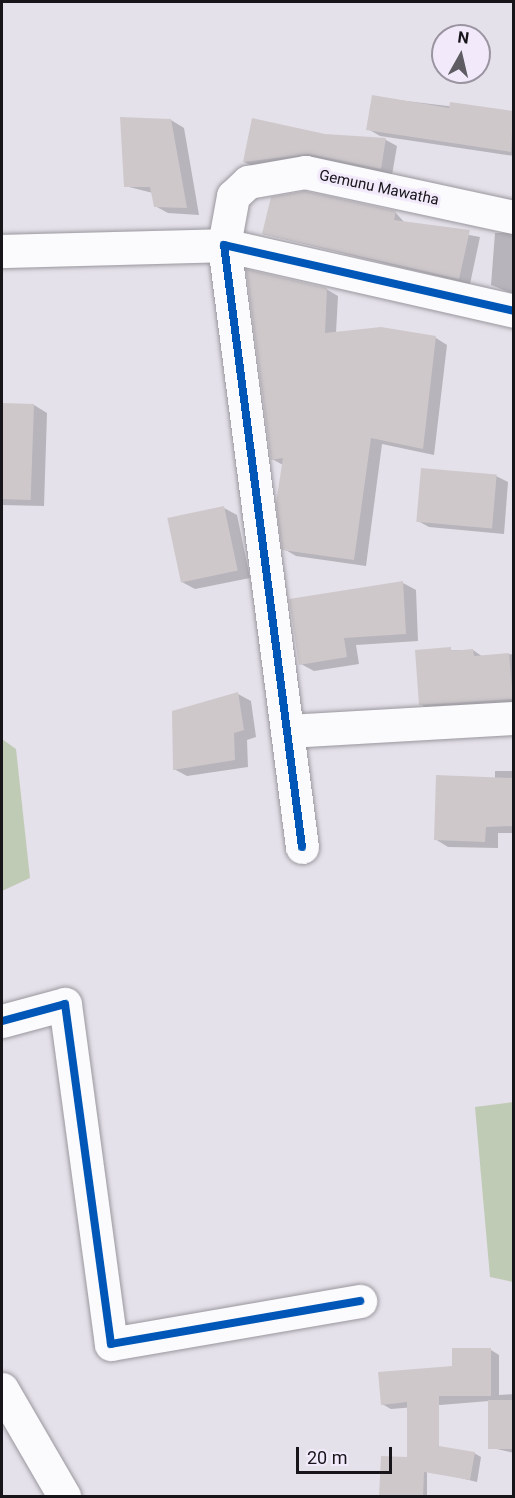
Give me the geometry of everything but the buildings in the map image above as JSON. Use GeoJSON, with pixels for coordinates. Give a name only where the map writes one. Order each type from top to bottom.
{"type":"FeatureCollection","features":[{"type":"Feature","properties":{"kind":"street","name":"Gemunu Mawatha"},"geometry":{"type":"LineString","coordinates":[[302,847],[224,245],[233,196],[248,182],[306,172],[513,217]]}},
{"type":"Feature","properties":{"kind":"street"},"geometry":{"type":"LineString","coordinates":[[2,251],[224,245],[513,310]]}},
{"type":"Feature","properties":{"kind":"street"},"geometry":{"type":"LineString","coordinates":[[287,732],[513,718]]}},
{"type":"Feature","properties":{"kind":"street"},"geometry":{"type":"LineString","coordinates":[[2,1021],[65,1004],[111,1344],[360,1301]]}},
{"type":"Feature","properties":{"kind":"street"},"geometry":{"type":"LineString","coordinates":[[2,1389],[64,1497]]}},
{"type":"Feature","properties":{"kind":"green space"},"geometry":{"type":"Polygon","coordinates":[[[2,739],[16,749],[30,878],[2,891],[2,739]]]}},
{"type":"Feature","properties":{"kind":"green space"},"geometry":{"type":"Polygon","coordinates":[[[514,1102],[513,1282],[490,1277],[475,1107],[514,1102]]]}},
{"type":"Feature","properties":{"kind":"cycle path"},"geometry":{"type":"LineString","coordinates":[[302,847],[224,245],[514,311]]}},
{"type":"Feature","properties":{"kind":"cycle path"},"geometry":{"type":"LineString","coordinates":[[2,1021],[65,1004],[111,1344],[360,1301]]}}]}
